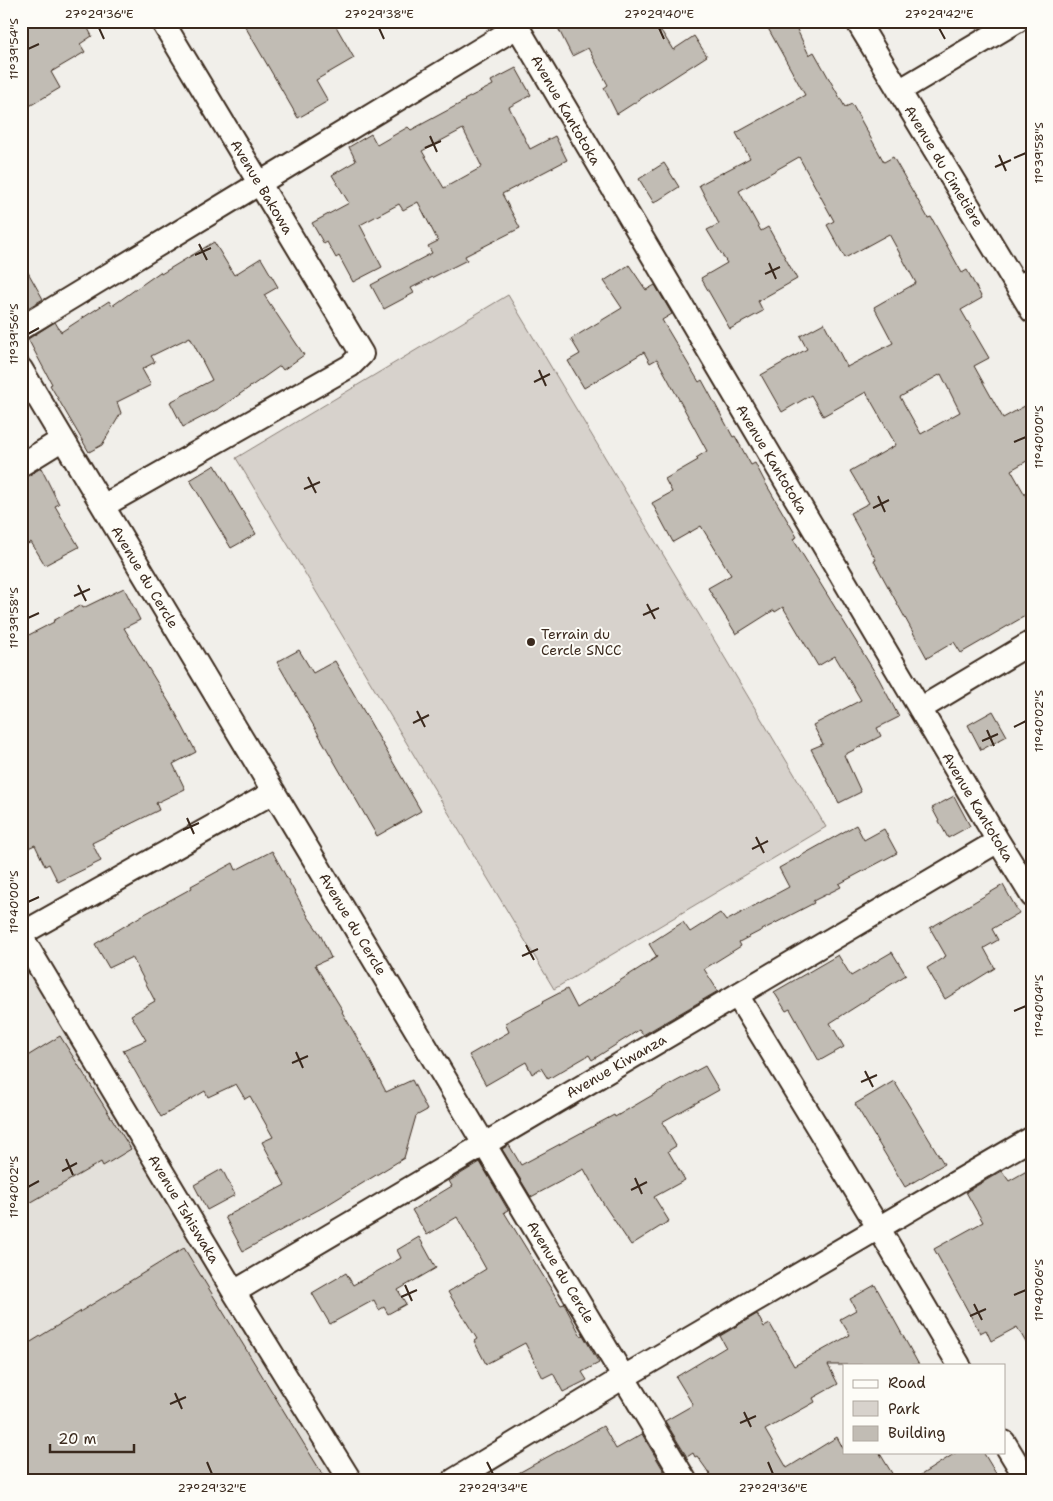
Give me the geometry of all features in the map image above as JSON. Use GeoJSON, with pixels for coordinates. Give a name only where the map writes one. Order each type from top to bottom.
{"type":"FeatureCollection","features":[{"type":"Feature","properties":{"kind":"street","name":"Avenue Bakowa"},"geometry":{"type":"LineString","coordinates":[[103,506],[350,366],[362,354],[162,21]]}},
{"type":"Feature","properties":{"kind":"street","name":"Avenue du Cimetière"},"geometry":{"type":"LineString","coordinates":[[857,21],[899,91],[1023,278],[1032,311]]}},
{"type":"Feature","properties":{"kind":"street"},"geometry":{"type":"LineString","coordinates":[[899,91],[1017,21]]}},
{"type":"Feature","properties":{"kind":"street"},"geometry":{"type":"LineString","coordinates":[[21,328],[260,184],[516,24]]}},
{"type":"Feature","properties":{"kind":"street","name":"Avenue Kantotoka"},"geometry":{"type":"LineString","coordinates":[[516,24],[998,842],[1032,896]]}},
{"type":"Feature","properties":{"kind":"street","name":"Avenue du Cercle"},"geometry":{"type":"LineString","coordinates":[[21,369],[685,1480]]}},
{"type":"Feature","properties":{"kind":"street"},"geometry":{"type":"LineString","coordinates":[[21,465],[64,439]]}},
{"type":"Feature","properties":{"kind":"street"},"geometry":{"type":"LineString","coordinates":[[920,709],[1032,642]]}},
{"type":"Feature","properties":{"kind":"street"},"geometry":{"type":"LineString","coordinates":[[21,935],[274,792]]}},
{"type":"Feature","properties":{"kind":"street","name":"Avenue Kiwanza"},"geometry":{"type":"LineString","coordinates":[[234,1292],[998,842]]}},
{"type":"Feature","properties":{"kind":"street","name":"Avenue Tshiswaka"},"geometry":{"type":"LineString","coordinates":[[21,935],[234,1292],[350,1480]]}},
{"type":"Feature","properties":{"kind":"street"},"geometry":{"type":"LineString","coordinates":[[737,995],[878,1227],[958,1364]]}},
{"type":"Feature","properties":{"kind":"street"},"geometry":{"type":"LineString","coordinates":[[454,1480],[624,1377],[1032,1138]]}},
{"type":"Feature","properties":{"kind":"street"},"geometry":{"type":"LineString","coordinates":[[1006,1445],[1027,1480]]}},
{"type":"Feature","properties":{"kind":"shaded area"},"geometry":{"type":"Polygon","coordinates":[[[21,949],[336,1480],[21,1480],[21,949]]]}},
{"type":"Feature","properties":{"kind":"green space","name":"Terrain du Cercle SNCC"},"geometry":{"type":"Polygon","coordinates":[[[508,295],[826,827],[554,989],[236,458],[508,295]]]}},
{"type":"Feature","properties":{"kind":"building"},"geometry":{"type":"Polygon","coordinates":[[[21,21],[84,21],[92,36],[80,44],[85,52],[51,72],[60,88],[21,111],[21,21]]]}},
{"type":"Feature","properties":{"kind":"building"},"geometry":{"type":"Polygon","coordinates":[[[242,21],[333,21],[354,58],[316,80],[328,101],[298,118],[242,21]]]}},
{"type":"Feature","properties":{"kind":"building"},"geometry":{"type":"Polygon","coordinates":[[[571,21],[652,21],[660,33],[662,32],[673,50],[694,36],[707,56],[617,114],[604,88],[608,85],[588,48],[572,56],[558,28],[571,21]]]}},
{"type":"Feature","properties":{"kind":"building"},"geometry":{"type":"Polygon","coordinates":[[[764,21],[793,21],[809,55],[814,52],[845,107],[852,104],[884,162],[893,157],[928,218],[931,217],[962,273],[967,270],[982,298],[961,310],[989,358],[974,366],[1003,418],[1032,402],[1032,458],[1011,470],[1032,507],[1032,612],[961,653],[954,642],[927,658],[850,513],[869,503],[850,471],[896,445],[866,392],[823,416],[811,395],[782,412],[761,375],[807,349],[800,336],[824,323],[847,367],[893,343],[874,307],[916,283],[889,234],[845,258],[827,225],[834,221],[799,157],[739,191],[761,231],[768,227],[797,279],[758,301],[763,311],[730,329],[701,278],[727,263],[707,230],[719,224],[699,185],[750,158],[736,133],[805,95],[764,21]],[[941,374],[900,397],[921,434],[960,412],[941,374]]]}},
{"type":"Feature","properties":{"kind":"building"},"geometry":{"type":"Polygon","coordinates":[[[516,68],[531,95],[509,107],[530,149],[555,136],[567,160],[502,194],[520,228],[465,256],[467,260],[411,288],[414,293],[384,309],[371,285],[432,253],[428,246],[438,241],[418,202],[403,210],[399,204],[360,225],[382,267],[353,282],[339,256],[336,258],[327,242],[324,244],[312,223],[349,203],[332,175],[356,161],[349,147],[371,134],[377,145],[408,127],[411,130],[493,85],[491,81],[516,68]],[[463,129],[422,151],[444,188],[482,167],[463,129]]]}},
{"type":"Feature","properties":{"kind":"building"},"geometry":{"type":"Polygon","coordinates":[[[664,163],[679,187],[654,203],[639,179],[664,163]]]}},
{"type":"Feature","properties":{"kind":"building"},"geometry":{"type":"Polygon","coordinates":[[[214,242],[234,275],[261,258],[278,287],[264,295],[304,355],[283,370],[280,366],[220,408],[183,427],[170,402],[212,380],[190,337],[151,356],[155,362],[142,369],[151,385],[117,402],[121,413],[102,445],[89,452],[50,385],[52,384],[28,339],[55,322],[61,332],[109,301],[112,306],[160,272],[161,274],[214,242]]]}},
{"type":"Feature","properties":{"kind":"building"},"geometry":{"type":"Polygon","coordinates":[[[21,260],[43,299],[21,312],[21,260]]]}},
{"type":"Feature","properties":{"kind":"building"},"geometry":{"type":"Polygon","coordinates":[[[629,265],[646,290],[655,285],[672,314],[662,320],[699,382],[702,380],[733,437],[735,436],[751,465],[755,463],[797,537],[793,539],[879,679],[899,717],[877,728],[881,736],[844,755],[861,792],[839,803],[811,749],[823,744],[813,725],[861,700],[835,656],[818,666],[783,607],[775,612],[774,610],[736,634],[708,588],[731,575],[701,526],[673,542],[652,503],[672,492],[665,479],[698,460],[696,458],[707,451],[657,359],[650,363],[644,352],[584,388],[568,361],[580,354],[571,339],[622,308],[604,281],[629,265]]]}},
{"type":"Feature","properties":{"kind":"building"},"geometry":{"type":"Polygon","coordinates":[[[215,465],[256,534],[231,548],[190,480],[215,465]]]}},
{"type":"Feature","properties":{"kind":"building"},"geometry":{"type":"Polygon","coordinates":[[[41,468],[59,504],[55,506],[79,547],[45,565],[31,542],[21,548],[21,478],[41,468]]]}},
{"type":"Feature","properties":{"kind":"building"},"geometry":{"type":"Polygon","coordinates":[[[124,588],[140,620],[124,628],[175,712],[196,752],[173,764],[185,789],[156,803],[159,810],[92,843],[101,861],[58,882],[49,864],[45,866],[35,845],[21,851],[21,639],[81,605],[83,608],[124,588]]]}},
{"type":"Feature","properties":{"kind":"building"},"geometry":{"type":"Polygon","coordinates":[[[299,650],[313,673],[335,661],[421,811],[377,836],[277,662],[299,650]]]}},
{"type":"Feature","properties":{"kind":"building"},"geometry":{"type":"Polygon","coordinates":[[[993,711],[1007,736],[981,750],[968,725],[993,711]]]}},
{"type":"Feature","properties":{"kind":"building"},"geometry":{"type":"Polygon","coordinates":[[[954,796],[970,826],[948,838],[932,808],[954,796]]]}},
{"type":"Feature","properties":{"kind":"building"},"geometry":{"type":"Polygon","coordinates":[[[856,825],[864,840],[884,829],[897,853],[839,884],[841,887],[813,901],[814,903],[739,942],[741,946],[704,969],[718,991],[643,1035],[639,1030],[592,1060],[589,1055],[548,1079],[541,1068],[532,1074],[526,1062],[486,1085],[469,1055],[509,1032],[505,1023],[567,989],[577,1008],[657,957],[649,944],[683,922],[690,932],[720,913],[726,921],[789,887],[779,868],[856,825]]]}},
{"type":"Feature","properties":{"kind":"building"},"geometry":{"type":"Polygon","coordinates":[[[272,851],[309,918],[320,934],[331,958],[315,965],[343,1011],[386,1092],[412,1080],[427,1110],[416,1116],[404,1158],[327,1205],[243,1251],[225,1217],[285,1185],[262,1142],[273,1137],[250,1096],[245,1099],[236,1084],[208,1097],[205,1091],[161,1117],[123,1050],[146,1040],[131,1015],[155,1001],[132,957],[109,968],[95,944],[233,863],[236,870],[272,851]]]}},
{"type":"Feature","properties":{"kind":"building"},"geometry":{"type":"Polygon","coordinates":[[[1003,885],[1019,913],[992,929],[998,940],[984,948],[995,968],[945,999],[927,968],[946,956],[930,928],[1003,885]]]}},
{"type":"Feature","properties":{"kind":"building"},"geometry":{"type":"Polygon","coordinates":[[[892,952],[906,975],[830,1023],[844,1047],[819,1061],[790,1009],[786,1011],[774,992],[838,955],[851,976],[892,952]]]}},
{"type":"Feature","properties":{"kind":"building"},"geometry":{"type":"Polygon","coordinates":[[[60,1036],[131,1149],[103,1166],[101,1162],[21,1208],[21,1060],[60,1036]]]}},
{"type":"Feature","properties":{"kind":"building"},"geometry":{"type":"Polygon","coordinates":[[[705,1066],[719,1090],[662,1122],[676,1146],[668,1151],[685,1180],[654,1197],[669,1221],[631,1245],[604,1205],[584,1169],[531,1197],[502,1149],[509,1145],[521,1165],[614,1115],[615,1117],[705,1066]]]}},
{"type":"Feature","properties":{"kind":"building"},"geometry":{"type":"Polygon","coordinates":[[[894,1081],[944,1164],[905,1187],[855,1104],[894,1081]]]}},
{"type":"Feature","properties":{"kind":"building"},"geometry":{"type":"Polygon","coordinates":[[[480,1162],[508,1210],[504,1212],[561,1305],[564,1304],[581,1336],[583,1335],[599,1363],[582,1372],[587,1380],[563,1392],[553,1373],[543,1378],[525,1343],[486,1364],[474,1341],[477,1339],[448,1292],[486,1269],[457,1217],[427,1235],[412,1210],[452,1186],[449,1181],[480,1162]]]}},
{"type":"Feature","properties":{"kind":"building"},"geometry":{"type":"Polygon","coordinates":[[[1032,1168],[1032,1353],[1017,1327],[991,1341],[986,1330],[980,1333],[934,1249],[983,1222],[966,1192],[1002,1171],[1009,1181],[1032,1168]]]}},
{"type":"Feature","properties":{"kind":"building"},"geometry":{"type":"Polygon","coordinates":[[[222,1169],[235,1195],[207,1210],[194,1185],[222,1169]]]}},
{"type":"Feature","properties":{"kind":"building"},"geometry":{"type":"Polygon","coordinates":[[[419,1237],[436,1268],[398,1290],[406,1304],[388,1314],[384,1307],[379,1310],[374,1300],[330,1324],[312,1293],[346,1273],[353,1285],[401,1258],[397,1250],[419,1237]]]}},
{"type":"Feature","properties":{"kind":"building"},"geometry":{"type":"Polygon","coordinates":[[[184,1248],[326,1480],[21,1480],[21,1348],[184,1248]]]}},
{"type":"Feature","properties":{"kind":"building"},"geometry":{"type":"Polygon","coordinates":[[[875,1285],[918,1364],[828,1365],[838,1384],[813,1398],[815,1402],[765,1430],[787,1468],[837,1437],[843,1448],[843,1454],[880,1454],[896,1480],[714,1480],[697,1456],[695,1457],[693,1453],[687,1457],[665,1421],[693,1405],[676,1377],[726,1347],[720,1336],[757,1314],[764,1327],[770,1324],[794,1366],[850,1335],[840,1319],[856,1310],[850,1299],[875,1285]]]}},
{"type":"Feature","properties":{"kind":"building"},"geometry":{"type":"Polygon","coordinates":[[[603,1426],[616,1449],[642,1434],[664,1471],[649,1480],[506,1480],[603,1426]]]}},
{"type":"Feature","properties":{"kind":"building"},"geometry":{"type":"Polygon","coordinates":[[[954,1454],[984,1454],[1000,1480],[913,1480],[954,1454]]]}},
{"type":"Feature","properties":{"kind":"place","name":"Terrain du Cercle SNCC"},"geometry":{"type":"Point","coordinates":[531,642]}}]}
